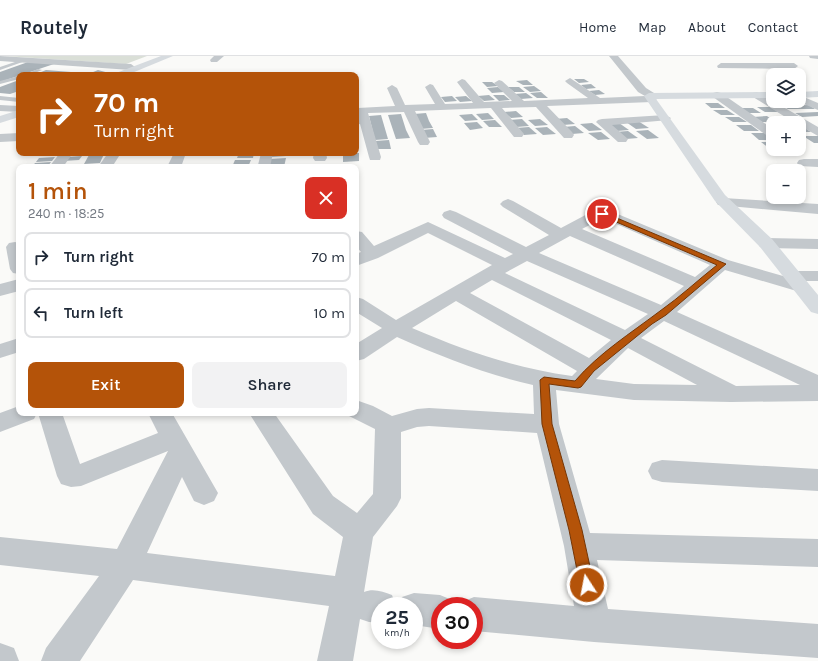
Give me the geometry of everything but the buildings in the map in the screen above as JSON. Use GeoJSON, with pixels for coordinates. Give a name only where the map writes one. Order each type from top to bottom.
{"type":"FeatureCollection","features":[{"type":"Feature","properties":{"kind":"street"},"geometry":{"type":"LineString","coordinates":[[118,72],[159,56]]}},
{"type":"Feature","properties":{"kind":"street"},"geometry":{"type":"LineString","coordinates":[[128,72],[169,56]]}},
{"type":"Feature","properties":{"kind":"street"},"geometry":{"type":"LineString","coordinates":[[613,56],[642,90],[650,95]]}},
{"type":"Feature","properties":{"kind":"street"},"geometry":{"type":"LineString","coordinates":[[619,56],[648,90],[665,118],[720,198],[766,243],[818,308]]}},
{"type":"Feature","properties":{"kind":"street"},"geometry":{"type":"LineString","coordinates":[[813,56],[818,56]]}},
{"type":"Feature","properties":{"kind":"street"},"geometry":{"type":"LineString","coordinates":[[0,58],[131,67]]}},
{"type":"Feature","properties":{"kind":"street"},"geometry":{"type":"LineString","coordinates":[[721,66],[794,66]]}},
{"type":"Feature","properties":{"kind":"street"},"geometry":{"type":"LineString","coordinates":[[735,66],[748,74]]}},
{"type":"Feature","properties":{"kind":"street"},"geometry":{"type":"LineString","coordinates":[[766,66],[770,68]]}},
{"type":"Feature","properties":{"kind":"street"},"geometry":{"type":"LineString","coordinates":[[570,81],[598,101]]}},
{"type":"Feature","properties":{"kind":"street"},"geometry":{"type":"LineString","coordinates":[[462,82],[481,105]]}},
{"type":"Feature","properties":{"kind":"street"},"geometry":{"type":"LineString","coordinates":[[499,83],[521,104]]}},
{"type":"Feature","properties":{"kind":"street"},"geometry":{"type":"LineString","coordinates":[[392,88],[424,142]]}},
{"type":"Feature","properties":{"kind":"street"},"geometry":{"type":"LineString","coordinates":[[430,88],[442,107]]}},
{"type":"Feature","properties":{"kind":"street"},"geometry":{"type":"LineString","coordinates":[[806,89],[816,94]]}},
{"type":"Feature","properties":{"kind":"street"},"geometry":{"type":"LineString","coordinates":[[375,157],[360,113],[404,108],[598,101],[650,95],[757,96],[766,93]]}},
{"type":"Feature","properties":{"kind":"street"},"geometry":{"type":"LineString","coordinates":[[549,94],[559,102]]}},
{"type":"Feature","properties":{"kind":"street"},"geometry":{"type":"LineString","coordinates":[[806,95],[816,94]]}},
{"type":"Feature","properties":{"kind":"street"},"geometry":{"type":"LineString","coordinates":[[717,96],[766,129]]}},
{"type":"Feature","properties":{"kind":"street"},"geometry":{"type":"LineString","coordinates":[[757,96],[818,132]]}},
{"type":"Feature","properties":{"kind":"street"},"geometry":{"type":"LineString","coordinates":[[806,100],[818,107]]}},
{"type":"Feature","properties":{"kind":"street"},"geometry":{"type":"LineString","coordinates":[[538,103],[568,135]]}},
{"type":"Feature","properties":{"kind":"street"},"geometry":{"type":"LineString","coordinates":[[494,105],[518,134]]}},
{"type":"Feature","properties":{"kind":"street"},"geometry":{"type":"LineString","coordinates":[[0,108],[16,109]]}},
{"type":"Feature","properties":{"kind":"street"},"geometry":{"type":"LineString","coordinates":[[0,116],[16,110]]}},
{"type":"Feature","properties":{"kind":"street"},"geometry":{"type":"LineString","coordinates":[[0,120],[16,114]]}},
{"type":"Feature","properties":{"kind":"street"},"geometry":{"type":"LineString","coordinates":[[622,139],[602,122],[665,118]]}},
{"type":"Feature","properties":{"kind":"street"},"geometry":{"type":"LineString","coordinates":[[0,138],[16,137]]}},
{"type":"Feature","properties":{"kind":"street"},"geometry":{"type":"LineString","coordinates":[[58,164],[65,156]]}},
{"type":"Feature","properties":{"kind":"street"},"geometry":{"type":"LineString","coordinates":[[804,163],[818,163]]}},
{"type":"Feature","properties":{"kind":"street"},"geometry":{"type":"LineString","coordinates":[[720,198],[818,209]]}},
{"type":"Feature","properties":{"kind":"street"},"geometry":{"type":"LineString","coordinates":[[508,204],[566,232],[698,285]]}},
{"type":"Feature","properties":{"kind":"street"},"geometry":{"type":"LineString","coordinates":[[359,352],[395,328],[598,214],[608,215],[722,264],[796,281],[818,276]]}},
{"type":"Feature","properties":{"kind":"street"},"geometry":{"type":"LineString","coordinates":[[450,215],[526,254],[818,384]]}},
{"type":"Feature","properties":{"kind":"street"},"geometry":{"type":"LineString","coordinates":[[359,260],[428,227],[499,269],[731,394]]}},
{"type":"Feature","properties":{"kind":"street"},"geometry":{"type":"LineString","coordinates":[[359,239],[372,254]]}},
{"type":"Feature","properties":{"kind":"street"},"geometry":{"type":"LineString","coordinates":[[766,243],[818,244]]}},
{"type":"Feature","properties":{"kind":"street"},"geometry":{"type":"LineString","coordinates":[[11,248],[16,261]]}},
{"type":"Feature","properties":{"kind":"street"},"geometry":{"type":"LineString","coordinates":[[359,305],[395,328],[454,354],[509,372],[544,380],[584,376],[627,339],[649,322],[663,314],[722,264]]}},
{"type":"Feature","properties":{"kind":"street"},"geometry":{"type":"LineString","coordinates":[[0,290],[16,287]]}},
{"type":"Feature","properties":{"kind":"street"},"geometry":{"type":"LineString","coordinates":[[456,293],[584,376],[634,392],[731,394],[818,393]]}},
{"type":"Feature","properties":{"kind":"street"},"geometry":{"type":"LineString","coordinates":[[0,351],[16,346]]}},
{"type":"Feature","properties":{"kind":"street"},"geometry":{"type":"LineString","coordinates":[[544,380],[547,424],[579,546],[594,625]]}},
{"type":"Feature","properties":{"kind":"street"},"geometry":{"type":"LineString","coordinates":[[359,410],[390,426],[417,418],[547,424]]}},
{"type":"Feature","properties":{"kind":"street"},"geometry":{"type":"LineString","coordinates":[[0,423],[18,416]]}},
{"type":"Feature","properties":{"kind":"street"},"geometry":{"type":"LineString","coordinates":[[51,416],[71,476],[81,475],[177,444]]}},
{"type":"Feature","properties":{"kind":"street"},"geometry":{"type":"LineString","coordinates":[[162,416],[204,493]]}},
{"type":"Feature","properties":{"kind":"street"},"geometry":{"type":"LineString","coordinates":[[263,416],[323,505],[359,532]]}},
{"type":"Feature","properties":{"kind":"street"},"geometry":{"type":"LineString","coordinates":[[335,661],[365,602],[359,532],[387,498],[388,429],[390,426]]}},
{"type":"Feature","properties":{"kind":"street"},"geometry":{"type":"LineString","coordinates":[[59,661],[126,564],[177,444]]}},
{"type":"Feature","properties":{"kind":"street"},"geometry":{"type":"LineString","coordinates":[[662,471],[818,480]]}},
{"type":"Feature","properties":{"kind":"street"},"geometry":{"type":"LineString","coordinates":[[579,546],[818,553]]}},
{"type":"Feature","properties":{"kind":"street"},"geometry":{"type":"LineString","coordinates":[[0,550],[126,564],[365,602]]}},
{"type":"Feature","properties":{"kind":"street"},"geometry":{"type":"LineString","coordinates":[[483,615],[594,625],[818,641]]}},
{"type":"Feature","properties":{"kind":"lane"},"geometry":{"type":"LineString","coordinates":[[0,69],[26,60]]}},
{"type":"Feature","properties":{"kind":"lane"},"geometry":{"type":"LineString","coordinates":[[34,72],[40,70]]}},
{"type":"Feature","properties":{"kind":"lane"},"geometry":{"type":"LineString","coordinates":[[0,83],[16,78]]}},
{"type":"Feature","properties":{"kind":"lane"},"geometry":{"type":"LineString","coordinates":[[0,98],[16,100]]}},
{"type":"Feature","properties":{"kind":"shaded area"},"geometry":{"type":"Polygon","coordinates":[[[4,56],[147,56],[126,64],[4,56]]]}},
{"type":"Feature","properties":{"kind":"route"},"geometry":{"type":"LineString","coordinates":[[587,585],[576,530],[547,424],[544,380],[578,384],[591,369],[649,322],[663,314],[722,264],[608,215],[602,214]]}}]}
